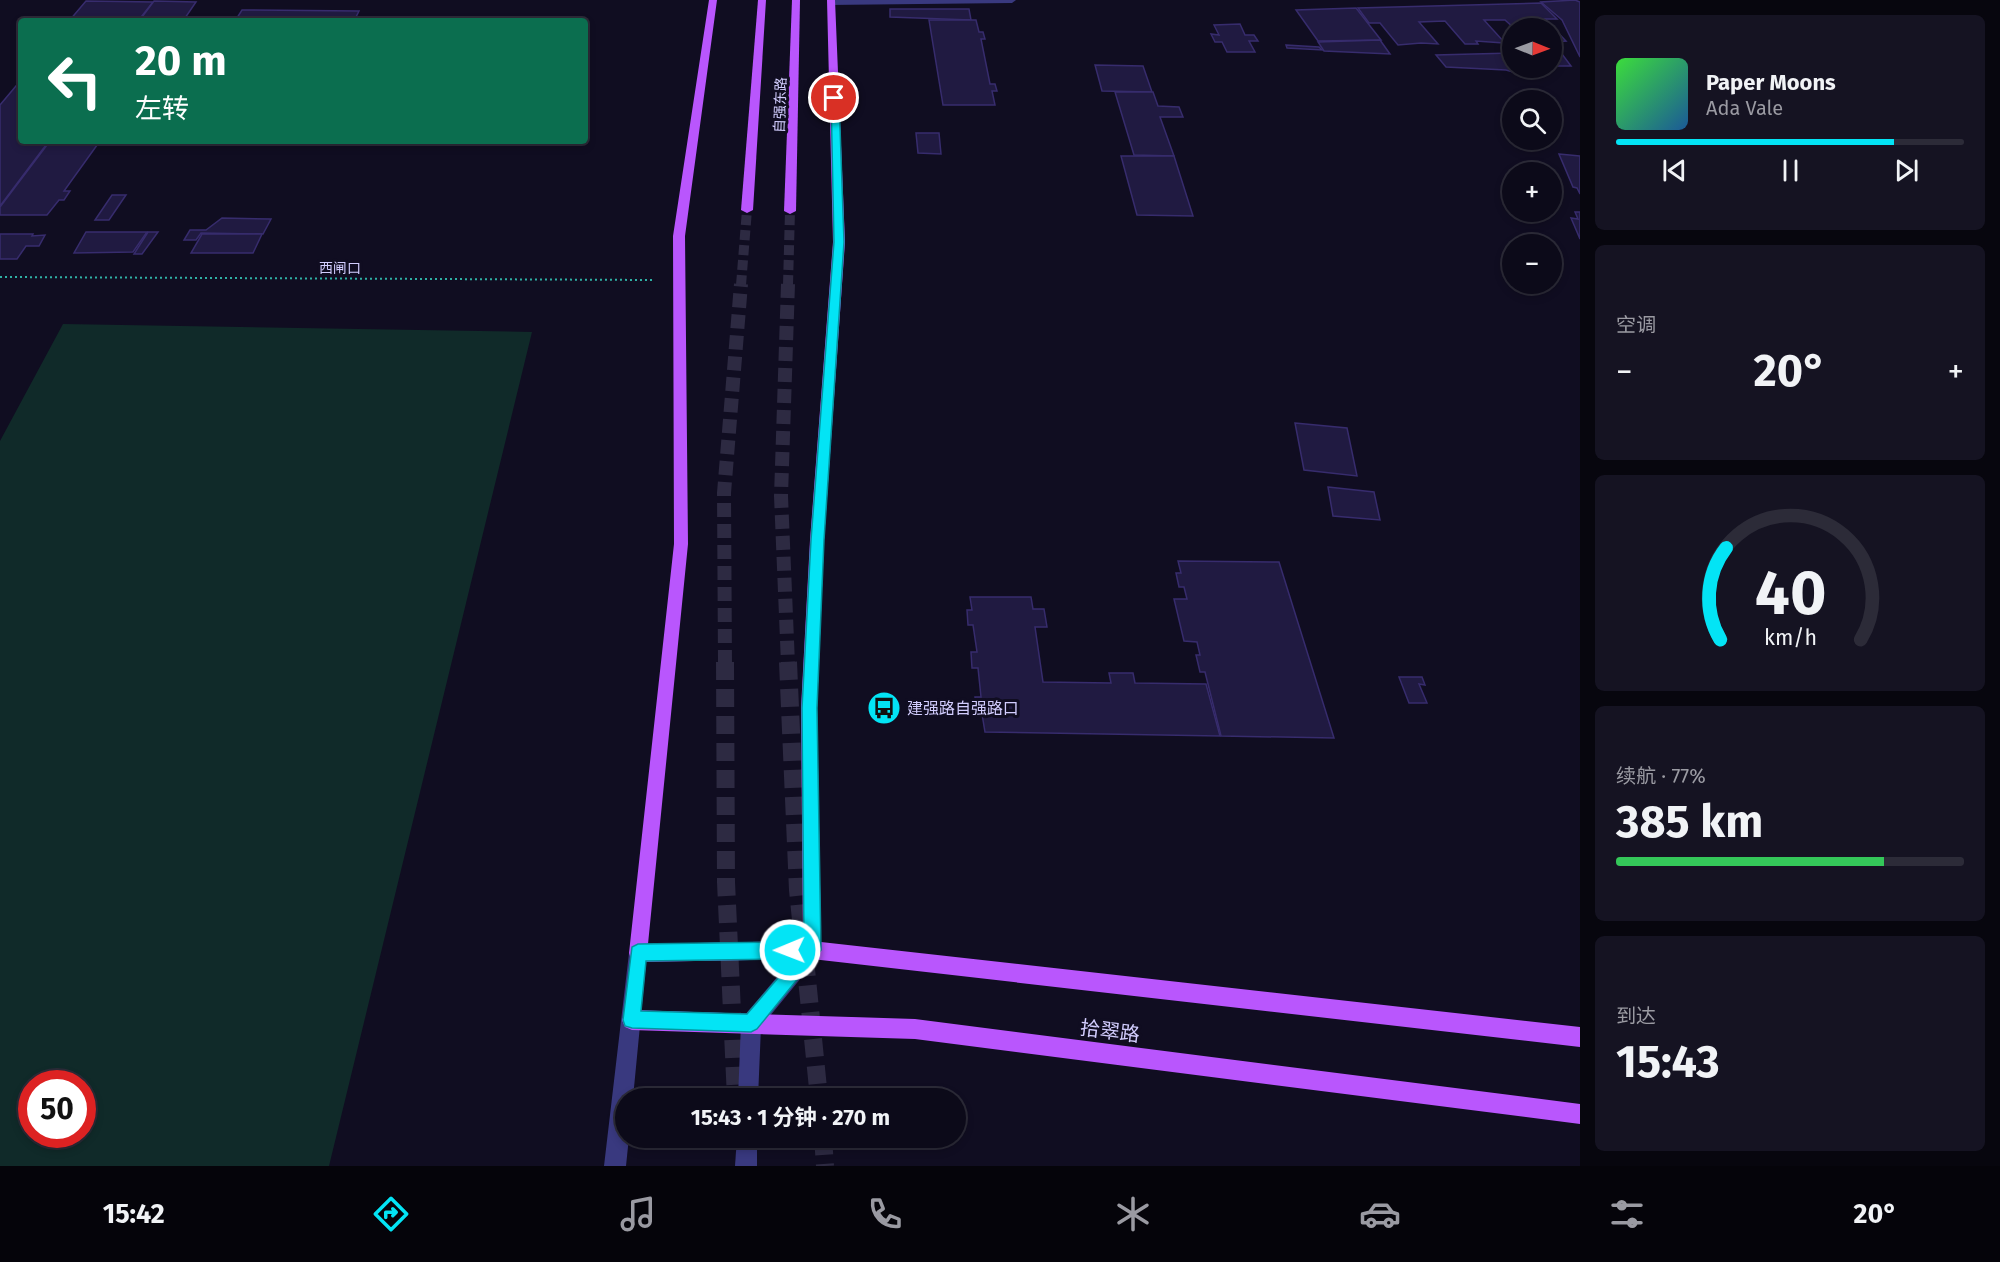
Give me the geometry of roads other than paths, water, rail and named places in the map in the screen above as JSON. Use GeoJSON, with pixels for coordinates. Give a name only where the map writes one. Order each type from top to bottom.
{"type":"FeatureCollection","features":[{"type":"Feature","properties":{"kind":"main road"},"geometry":{"type":"LineString","coordinates":[[713,0],[679,236],[681,544],[638,953],[812,950],[1580,1037]]}},
{"type":"Feature","properties":{"kind":"main road","name":"自强东路"},"geometry":{"type":"LineString","coordinates":[[747,210],[762,0]]}},
{"type":"Feature","properties":{"kind":"main road","name":"自强东路"},"geometry":{"type":"LineString","coordinates":[[790,211],[796,0]]}},
{"type":"Feature","properties":{"kind":"main road"},"geometry":{"type":"LineString","coordinates":[[812,950],[809,708],[817,540],[839,242],[831,1]]}},
{"type":"Feature","properties":{"kind":"main road","name":"拾翠路"},"geometry":{"type":"LineString","coordinates":[[632,1020],[915,1029],[1580,1114]]}},
{"type":"Feature","properties":{"kind":"street"},"geometry":{"type":"LineString","coordinates":[[831,1],[1012,0]]}},
{"type":"Feature","properties":{"kind":"street"},"geometry":{"type":"LineString","coordinates":[[748,1088],[751,1023],[812,950]]}},
{"type":"Feature","properties":{"kind":"street"},"geometry":{"type":"LineString","coordinates":[[615,1166],[638,953]]}},
{"type":"Feature","properties":{"kind":"street"},"geometry":{"type":"LineString","coordinates":[[746,1166],[747,1148]]}},
{"type":"Feature","properties":{"kind":"tunnel"},"geometry":{"type":"LineString","coordinates":[[741,285],[747,210]]}},
{"type":"Feature","properties":{"kind":"tunnel"},"geometry":{"type":"LineString","coordinates":[[788,285],[790,211]]}},
{"type":"Feature","properties":{"kind":"tunnel"},"geometry":{"type":"LineString","coordinates":[[725,664],[724,493],[741,284]]}},
{"type":"Feature","properties":{"kind":"tunnel"},"geometry":{"type":"LineString","coordinates":[[788,284],[781,496],[788,664]]}},
{"type":"Feature","properties":{"kind":"tunnel"},"geometry":{"type":"LineString","coordinates":[[725,662],[726,882],[736,1088]]}},
{"type":"Feature","properties":{"kind":"tunnel"},"geometry":{"type":"LineString","coordinates":[[788,662],[798,890],[818,1088]]}},
{"type":"Feature","properties":{"kind":"tunnel"},"geometry":{"type":"LineString","coordinates":[[824,1148],[825,1166]]}},
{"type":"Feature","properties":{"kind":"place","name":"建强路自强路口"},"geometry":{"type":"Point","coordinates":[884,708]}}]}
